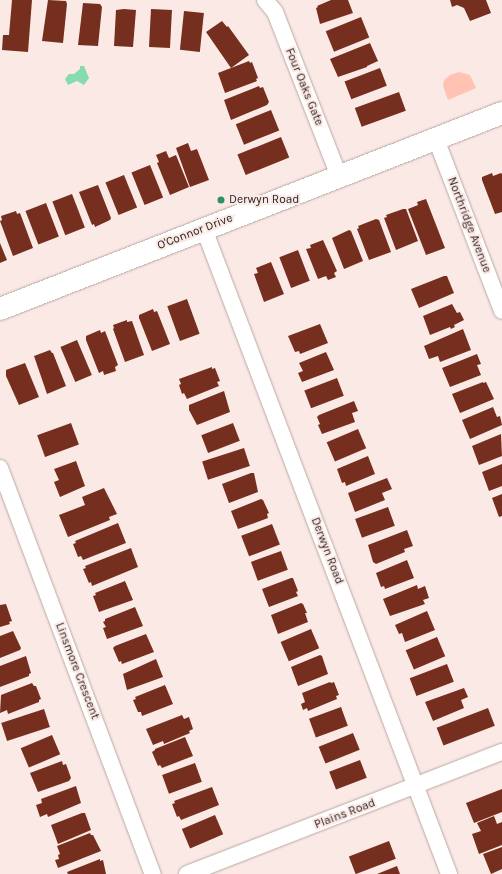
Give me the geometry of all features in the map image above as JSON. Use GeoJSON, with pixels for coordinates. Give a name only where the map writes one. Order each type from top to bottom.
{"type":"FeatureCollection","features":[{"type":"Feature","properties":{"kind":"main road","name":"O'Connor Drive"},"geometry":{"type":"LineString","coordinates":[[0,309],[502,112]]}},
{"type":"Feature","properties":{"kind":"street","name":"Four Oaks Gate"},"geometry":{"type":"LineString","coordinates":[[265,0],[275,12],[340,176]]}},
{"type":"Feature","properties":{"kind":"street","name":"Northridge Avenue"},"geometry":{"type":"LineString","coordinates":[[436,139],[502,311]]}},
{"type":"Feature","properties":{"kind":"street","name":"Derwyn Road"},"geometry":{"type":"LineString","coordinates":[[204,228],[449,874]]}},
{"type":"Feature","properties":{"kind":"street","name":"Linsmore Crescent"},"geometry":{"type":"LineString","coordinates":[[0,468],[153,874]]}},
{"type":"Feature","properties":{"kind":"street","name":"Plains Road"},"geometry":{"type":"LineString","coordinates":[[187,874],[502,752]]}},
{"type":"Feature","properties":{"kind":"shaded area"},"geometry":{"type":"Polygon","coordinates":[[[80,66],[84,66],[89,78],[84,85],[77,81],[68,85],[65,79],[69,74],[74,74],[80,69],[80,66]]]}},
{"type":"Feature","properties":{"kind":"shaded area"},"geometry":{"type":"Polygon","coordinates":[[[459,72],[470,75],[476,88],[448,100],[443,86],[444,80],[450,75],[459,72]]]}},
{"type":"Feature","properties":{"kind":"building"},"geometry":{"type":"Polygon","coordinates":[[[12,0],[32,0],[28,52],[2,50],[3,35],[9,35],[12,0]]]}},
{"type":"Feature","properties":{"kind":"building"},"geometry":{"type":"Polygon","coordinates":[[[48,0],[66,1],[67,4],[63,43],[42,41],[48,0]]]}},
{"type":"Feature","properties":{"kind":"building"},"geometry":{"type":"Polygon","coordinates":[[[331,0],[348,0],[353,13],[320,24],[316,8],[318,7],[317,6],[331,0]]]}},
{"type":"Feature","properties":{"kind":"building"},"geometry":{"type":"Polygon","coordinates":[[[450,0],[486,0],[491,13],[470,21],[464,8],[457,5],[452,7],[450,0]]]}},
{"type":"Feature","properties":{"kind":"building"},"geometry":{"type":"Polygon","coordinates":[[[83,3],[100,4],[102,7],[98,46],[78,45],[83,3]]]}},
{"type":"Feature","properties":{"kind":"building"},"geometry":{"type":"Polygon","coordinates":[[[151,9],[172,10],[170,48],[149,47],[151,9]]]}},
{"type":"Feature","properties":{"kind":"building"},"geometry":{"type":"Polygon","coordinates":[[[116,10],[136,10],[133,47],[114,46],[116,10]]]}},
{"type":"Feature","properties":{"kind":"building"},"geometry":{"type":"Polygon","coordinates":[[[184,11],[204,13],[200,52],[180,50],[184,11]]]}},
{"type":"Feature","properties":{"kind":"building"},"geometry":{"type":"Polygon","coordinates":[[[361,17],[369,37],[334,52],[326,31],[361,17]]]}},
{"type":"Feature","properties":{"kind":"building"},"geometry":{"type":"Polygon","coordinates":[[[222,21],[227,27],[228,26],[249,55],[231,68],[206,32],[222,21]]]}},
{"type":"Feature","properties":{"kind":"building"},"geometry":{"type":"Polygon","coordinates":[[[370,43],[378,61],[367,67],[338,77],[330,59],[370,43]]]}},
{"type":"Feature","properties":{"kind":"building"},"geometry":{"type":"Polygon","coordinates":[[[249,61],[250,63],[252,62],[258,78],[256,79],[257,81],[225,93],[218,73],[249,61]]]}},
{"type":"Feature","properties":{"kind":"building"},"geometry":{"type":"Polygon","coordinates":[[[380,68],[387,86],[351,99],[345,82],[380,68]]]}},
{"type":"Feature","properties":{"kind":"building"},"geometry":{"type":"Polygon","coordinates":[[[259,86],[260,88],[263,87],[269,102],[267,105],[231,120],[224,100],[259,86]]]}},
{"type":"Feature","properties":{"kind":"building"},"geometry":{"type":"Polygon","coordinates":[[[399,92],[406,111],[362,127],[355,108],[399,92]]]}},
{"type":"Feature","properties":{"kind":"building"},"geometry":{"type":"Polygon","coordinates":[[[271,110],[279,130],[244,145],[236,124],[271,110]]]}},
{"type":"Feature","properties":{"kind":"building"},"geometry":{"type":"Polygon","coordinates":[[[281,137],[289,157],[246,175],[237,155],[281,137]]]}},
{"type":"Feature","properties":{"kind":"building"},"geometry":{"type":"Polygon","coordinates":[[[188,143],[191,151],[197,149],[209,180],[190,187],[176,148],[188,143]]]}},
{"type":"Feature","properties":{"kind":"building"},"geometry":{"type":"Polygon","coordinates":[[[166,151],[169,158],[176,155],[189,187],[170,195],[157,163],[159,162],[156,155],[166,151]]]}},
{"type":"Feature","properties":{"kind":"building"},"geometry":{"type":"Polygon","coordinates":[[[150,165],[163,197],[145,205],[131,172],[150,165]]]}},
{"type":"Feature","properties":{"kind":"building"},"geometry":{"type":"Polygon","coordinates":[[[492,173],[493,176],[502,174],[502,212],[495,214],[482,180],[482,177],[492,173]]]}},
{"type":"Feature","properties":{"kind":"building"},"geometry":{"type":"Polygon","coordinates":[[[124,175],[137,207],[119,215],[105,182],[124,175]]]}},
{"type":"Feature","properties":{"kind":"building"},"geometry":{"type":"Polygon","coordinates":[[[98,185],[111,218],[110,220],[95,227],[94,224],[92,225],[79,192],[98,185]]]}},
{"type":"Feature","properties":{"kind":"building"},"geometry":{"type":"Polygon","coordinates":[[[72,194],[85,228],[65,235],[52,202],[72,194]]]}},
{"type":"Feature","properties":{"kind":"building"},"geometry":{"type":"Polygon","coordinates":[[[426,199],[445,248],[426,255],[408,209],[418,205],[417,202],[426,199]]]}},
{"type":"Feature","properties":{"kind":"building"},"geometry":{"type":"Polygon","coordinates":[[[46,203],[59,237],[38,244],[25,211],[46,203]]]}},
{"type":"Feature","properties":{"kind":"building"},"geometry":{"type":"Polygon","coordinates":[[[406,209],[418,241],[396,250],[384,218],[387,217],[386,215],[406,209]]]}},
{"type":"Feature","properties":{"kind":"building"},"geometry":{"type":"Polygon","coordinates":[[[16,211],[17,214],[20,213],[33,248],[13,256],[0,221],[2,220],[1,216],[16,211]]]}},
{"type":"Feature","properties":{"kind":"building"},"geometry":{"type":"Polygon","coordinates":[[[376,219],[379,220],[391,252],[369,260],[357,229],[359,228],[358,226],[376,219]]]}},
{"type":"Feature","properties":{"kind":"building"},"geometry":{"type":"Polygon","coordinates":[[[349,230],[351,231],[363,261],[344,269],[332,238],[349,230]]]}},
{"type":"Feature","properties":{"kind":"building"},"geometry":{"type":"Polygon","coordinates":[[[323,240],[337,271],[334,273],[336,277],[328,280],[326,276],[318,279],[306,249],[311,248],[310,245],[323,240]]]}},
{"type":"Feature","properties":{"kind":"building"},"geometry":{"type":"Polygon","coordinates":[[[0,243],[7,260],[0,263],[0,243]]]}},
{"type":"Feature","properties":{"kind":"building"},"geometry":{"type":"Polygon","coordinates":[[[298,250],[310,281],[291,288],[279,257],[298,250]]]}},
{"type":"Feature","properties":{"kind":"building"},"geometry":{"type":"Polygon","coordinates":[[[271,262],[284,294],[264,302],[254,274],[258,273],[256,268],[271,262]]]}},
{"type":"Feature","properties":{"kind":"building"},"geometry":{"type":"Polygon","coordinates":[[[447,276],[454,293],[419,308],[411,289],[447,276]]]}},
{"type":"Feature","properties":{"kind":"building"},"geometry":{"type":"Polygon","coordinates":[[[187,299],[200,334],[180,341],[167,306],[187,299]]]}},
{"type":"Feature","properties":{"kind":"building"},"geometry":{"type":"Polygon","coordinates":[[[452,304],[457,313],[460,312],[464,320],[454,325],[455,327],[451,329],[450,327],[430,335],[423,316],[452,304]]]}},
{"type":"Feature","properties":{"kind":"building"},"geometry":{"type":"Polygon","coordinates":[[[153,309],[154,312],[157,311],[170,344],[152,351],[139,315],[153,309]]]}},
{"type":"Feature","properties":{"kind":"building"},"geometry":{"type":"Polygon","coordinates":[[[127,320],[127,322],[132,321],[144,355],[125,362],[113,329],[113,325],[127,320]]]}},
{"type":"Feature","properties":{"kind":"building"},"geometry":{"type":"Polygon","coordinates":[[[320,324],[328,343],[300,354],[299,351],[295,352],[288,336],[320,324]]]}},
{"type":"Feature","properties":{"kind":"building"},"geometry":{"type":"Polygon","coordinates":[[[463,329],[471,350],[440,362],[438,356],[429,359],[424,346],[463,329]]]}},
{"type":"Feature","properties":{"kind":"building"},"geometry":{"type":"Polygon","coordinates":[[[100,330],[101,333],[105,331],[118,365],[115,367],[116,371],[104,375],[103,371],[99,373],[86,340],[86,336],[100,330]]]}},
{"type":"Feature","properties":{"kind":"building"},"geometry":{"type":"Polygon","coordinates":[[[77,340],[92,375],[75,382],[60,347],[77,340]]]}},
{"type":"Feature","properties":{"kind":"building"},"geometry":{"type":"Polygon","coordinates":[[[50,350],[53,353],[66,386],[47,394],[34,356],[50,350]]]}},
{"type":"Feature","properties":{"kind":"building"},"geometry":{"type":"Polygon","coordinates":[[[326,352],[334,370],[302,382],[298,373],[303,371],[299,363],[326,352]]]}},
{"type":"Feature","properties":{"kind":"building"},"geometry":{"type":"Polygon","coordinates":[[[477,354],[481,364],[477,365],[481,375],[450,387],[442,368],[477,354]]]}},
{"type":"Feature","properties":{"kind":"building"},"geometry":{"type":"Polygon","coordinates":[[[25,363],[39,397],[19,405],[6,376],[6,370],[25,363]]]}},
{"type":"Feature","properties":{"kind":"building"},"geometry":{"type":"Polygon","coordinates":[[[212,367],[212,369],[215,368],[220,381],[217,382],[219,386],[187,399],[184,393],[182,394],[179,379],[212,367]]]}},
{"type":"Feature","properties":{"kind":"building"},"geometry":{"type":"Polygon","coordinates":[[[337,378],[344,396],[311,408],[304,391],[337,378]]]}},
{"type":"Feature","properties":{"kind":"building"},"geometry":{"type":"Polygon","coordinates":[[[486,382],[494,399],[460,413],[452,394],[486,382]]]}},
{"type":"Feature","properties":{"kind":"building"},"geometry":{"type":"Polygon","coordinates":[[[224,391],[230,412],[197,425],[189,410],[189,405],[224,391]]]}},
{"type":"Feature","properties":{"kind":"building"},"geometry":{"type":"Polygon","coordinates":[[[354,401],[358,411],[352,413],[355,422],[322,434],[318,425],[320,424],[317,417],[354,401]]]}},
{"type":"Feature","properties":{"kind":"building"},"geometry":{"type":"Polygon","coordinates":[[[493,407],[497,417],[500,416],[502,425],[470,439],[462,420],[493,407]]]}},
{"type":"Feature","properties":{"kind":"building"},"geometry":{"type":"Polygon","coordinates":[[[71,423],[79,445],[45,457],[37,435],[71,423]]]}},
{"type":"Feature","properties":{"kind":"building"},"geometry":{"type":"Polygon","coordinates":[[[233,423],[240,441],[208,453],[201,435],[233,423]]]}},
{"type":"Feature","properties":{"kind":"building"},"geometry":{"type":"Polygon","coordinates":[[[358,429],[366,448],[335,462],[327,442],[358,429]]]}},
{"type":"Feature","properties":{"kind":"building"},"geometry":{"type":"Polygon","coordinates":[[[501,434],[502,456],[479,465],[472,446],[501,434]]]}},
{"type":"Feature","properties":{"kind":"building"},"geometry":{"type":"Polygon","coordinates":[[[244,448],[250,466],[208,480],[202,462],[244,448]]]}},
{"type":"Feature","properties":{"kind":"building"},"geometry":{"type":"Polygon","coordinates":[[[368,456],[375,474],[346,486],[345,482],[342,483],[337,469],[368,456]]]}},
{"type":"Feature","properties":{"kind":"building"},"geometry":{"type":"Polygon","coordinates":[[[76,461],[85,486],[60,497],[54,482],[59,480],[54,469],[76,461]]]}},
{"type":"Feature","properties":{"kind":"building"},"geometry":{"type":"Polygon","coordinates":[[[502,464],[502,486],[489,491],[482,472],[502,464]]]}},
{"type":"Feature","properties":{"kind":"building"},"geometry":{"type":"Polygon","coordinates":[[[254,473],[258,492],[229,503],[222,484],[254,473]]]}},
{"type":"Feature","properties":{"kind":"building"},"geometry":{"type":"Polygon","coordinates":[[[387,478],[392,489],[382,493],[385,500],[355,512],[348,493],[387,478]]]}},
{"type":"Feature","properties":{"kind":"building"},"geometry":{"type":"Polygon","coordinates":[[[104,488],[117,514],[109,517],[110,520],[68,537],[59,515],[85,505],[82,497],[104,488]]]}},
{"type":"Feature","properties":{"kind":"building"},"geometry":{"type":"Polygon","coordinates":[[[502,494],[502,516],[499,517],[492,498],[502,494]]]}},
{"type":"Feature","properties":{"kind":"building"},"geometry":{"type":"Polygon","coordinates":[[[261,499],[263,500],[269,513],[267,514],[268,518],[238,529],[231,511],[261,499]]]}},
{"type":"Feature","properties":{"kind":"building"},"geometry":{"type":"Polygon","coordinates":[[[388,507],[395,526],[362,538],[355,519],[388,507]]]}},
{"type":"Feature","properties":{"kind":"building"},"geometry":{"type":"Polygon","coordinates":[[[118,523],[126,543],[83,560],[81,556],[78,557],[73,544],[76,543],[75,541],[118,523]]]}},
{"type":"Feature","properties":{"kind":"building"},"geometry":{"type":"Polygon","coordinates":[[[272,524],[280,545],[249,556],[241,536],[272,524]]]}},
{"type":"Feature","properties":{"kind":"building"},"geometry":{"type":"Polygon","coordinates":[[[407,530],[413,546],[404,549],[405,552],[376,564],[373,562],[368,545],[407,530]]]}},
{"type":"Feature","properties":{"kind":"building"},"geometry":{"type":"Polygon","coordinates":[[[131,548],[138,567],[92,586],[91,582],[89,583],[83,569],[86,568],[85,566],[131,548]]]}},
{"type":"Feature","properties":{"kind":"building"},"geometry":{"type":"Polygon","coordinates":[[[281,551],[288,570],[258,581],[251,562],[281,551]]]}},
{"type":"Feature","properties":{"kind":"building"},"geometry":{"type":"Polygon","coordinates":[[[407,560],[414,578],[385,589],[384,586],[381,587],[376,573],[407,560]]]}},
{"type":"Feature","properties":{"kind":"building"},"geometry":{"type":"Polygon","coordinates":[[[293,578],[298,591],[296,592],[298,596],[269,607],[262,589],[293,578]]]}},
{"type":"Feature","properties":{"kind":"building"},"geometry":{"type":"Polygon","coordinates":[[[125,581],[133,600],[99,612],[93,596],[96,595],[95,593],[125,581]]]}},
{"type":"Feature","properties":{"kind":"building"},"geometry":{"type":"Polygon","coordinates":[[[417,585],[418,589],[425,586],[429,598],[423,600],[425,604],[390,616],[383,599],[417,585]]]}},
{"type":"Feature","properties":{"kind":"building"},"geometry":{"type":"Polygon","coordinates":[[[301,603],[303,604],[307,613],[305,613],[308,622],[278,634],[271,615],[301,603]]]}},
{"type":"Feature","properties":{"kind":"building"},"geometry":{"type":"Polygon","coordinates":[[[6,604],[12,621],[9,622],[10,624],[0,627],[0,605],[6,604]]]}},
{"type":"Feature","properties":{"kind":"building"},"geometry":{"type":"Polygon","coordinates":[[[135,607],[143,626],[107,639],[103,628],[106,627],[103,622],[105,619],[135,607]]]}},
{"type":"Feature","properties":{"kind":"building"},"geometry":{"type":"Polygon","coordinates":[[[427,611],[435,630],[405,642],[402,633],[399,634],[395,625],[427,611]]]}},
{"type":"Feature","properties":{"kind":"building"},"geometry":{"type":"Polygon","coordinates":[[[311,629],[319,648],[289,661],[281,642],[311,629]]]}},
{"type":"Feature","properties":{"kind":"building"},"geometry":{"type":"Polygon","coordinates":[[[13,631],[21,648],[20,650],[0,658],[0,636],[13,631]]]}},
{"type":"Feature","properties":{"kind":"building"},"geometry":{"type":"Polygon","coordinates":[[[146,634],[154,652],[122,664],[121,661],[119,662],[113,648],[146,634]]]}},
{"type":"Feature","properties":{"kind":"building"},"geometry":{"type":"Polygon","coordinates":[[[437,637],[445,656],[414,670],[406,650],[437,637]]]}},
{"type":"Feature","properties":{"kind":"building"},"geometry":{"type":"Polygon","coordinates":[[[320,655],[322,656],[328,674],[298,686],[291,667],[320,655]]]}},
{"type":"Feature","properties":{"kind":"building"},"geometry":{"type":"Polygon","coordinates":[[[26,656],[31,673],[29,676],[0,687],[0,666],[26,656]]]}},
{"type":"Feature","properties":{"kind":"building"},"geometry":{"type":"Polygon","coordinates":[[[156,659],[163,677],[127,690],[123,674],[156,659]]]}},
{"type":"Feature","properties":{"kind":"building"},"geometry":{"type":"Polygon","coordinates":[[[447,664],[454,682],[416,696],[410,678],[447,664]]]}},
{"type":"Feature","properties":{"kind":"building"},"geometry":{"type":"Polygon","coordinates":[[[330,682],[334,682],[339,695],[336,696],[337,699],[308,711],[307,708],[303,710],[301,704],[305,702],[302,693],[330,682]]]}},
{"type":"Feature","properties":{"kind":"building"},"geometry":{"type":"Polygon","coordinates":[[[32,683],[36,686],[41,699],[39,702],[8,714],[7,710],[0,713],[1,695],[32,683]]]}},
{"type":"Feature","properties":{"kind":"building"},"geometry":{"type":"Polygon","coordinates":[[[165,685],[173,704],[142,716],[141,712],[138,712],[133,700],[136,699],[135,697],[165,685]]]}},
{"type":"Feature","properties":{"kind":"building"},"geometry":{"type":"Polygon","coordinates":[[[464,688],[468,697],[461,700],[464,708],[433,721],[425,702],[464,688]]]}},
{"type":"Feature","properties":{"kind":"building"},"geometry":{"type":"Polygon","coordinates":[[[341,707],[348,726],[316,737],[309,719],[341,707]]]}},
{"type":"Feature","properties":{"kind":"building"},"geometry":{"type":"Polygon","coordinates":[[[488,708],[495,726],[443,745],[437,728],[488,708]]]}},
{"type":"Feature","properties":{"kind":"building"},"geometry":{"type":"Polygon","coordinates":[[[44,709],[50,727],[7,741],[1,723],[44,709]]]}},
{"type":"Feature","properties":{"kind":"building"},"geometry":{"type":"Polygon","coordinates":[[[182,715],[184,719],[189,717],[193,729],[189,731],[190,733],[164,744],[163,741],[153,745],[146,729],[182,715]]]}},
{"type":"Feature","properties":{"kind":"building"},"geometry":{"type":"Polygon","coordinates":[[[353,733],[360,750],[325,764],[319,747],[353,733]]]}},
{"type":"Feature","properties":{"kind":"building"},"geometry":{"type":"Polygon","coordinates":[[[52,735],[60,754],[29,768],[21,748],[52,735]]]}},
{"type":"Feature","properties":{"kind":"building"},"geometry":{"type":"Polygon","coordinates":[[[185,737],[193,756],[162,768],[160,765],[158,766],[152,752],[155,749],[185,737]]]}},
{"type":"Feature","properties":{"kind":"building"},"geometry":{"type":"Polygon","coordinates":[[[360,760],[367,778],[336,790],[329,772],[360,760]]]}},
{"type":"Feature","properties":{"kind":"building"},"geometry":{"type":"Polygon","coordinates":[[[62,761],[63,765],[66,764],[71,778],[69,781],[38,792],[30,773],[62,761]]]}},
{"type":"Feature","properties":{"kind":"building"},"geometry":{"type":"Polygon","coordinates":[[[195,763],[202,782],[169,794],[162,775],[195,763]]]}},
{"type":"Feature","properties":{"kind":"building"},"geometry":{"type":"Polygon","coordinates":[[[76,786],[81,803],[48,817],[47,814],[40,817],[36,805],[42,803],[41,799],[76,786]]]}},
{"type":"Feature","properties":{"kind":"building"},"geometry":{"type":"Polygon","coordinates":[[[212,787],[219,805],[181,820],[179,816],[177,817],[172,804],[175,803],[174,801],[212,787]]]}},
{"type":"Feature","properties":{"kind":"building"},"geometry":{"type":"Polygon","coordinates":[[[502,789],[502,812],[474,823],[466,803],[502,789]]]}},
{"type":"Feature","properties":{"kind":"building"},"geometry":{"type":"Polygon","coordinates":[[[85,813],[91,830],[58,844],[51,825],[85,813]]]}},
{"type":"Feature","properties":{"kind":"building"},"geometry":{"type":"Polygon","coordinates":[[[215,815],[223,834],[190,848],[182,829],[215,815]]]}},
{"type":"Feature","properties":{"kind":"building"},"geometry":{"type":"Polygon","coordinates":[[[494,816],[497,824],[502,822],[502,845],[479,854],[472,834],[481,831],[477,823],[494,816]]]}},
{"type":"Feature","properties":{"kind":"building"},"geometry":{"type":"Polygon","coordinates":[[[90,833],[93,835],[101,851],[58,868],[55,860],[59,859],[58,855],[60,854],[57,846],[90,833]]]}},
{"type":"Feature","properties":{"kind":"building"},"geometry":{"type":"Polygon","coordinates":[[[389,841],[396,859],[356,874],[349,856],[389,841]]]}},
{"type":"Feature","properties":{"kind":"building"},"geometry":{"type":"Polygon","coordinates":[[[502,847],[502,869],[491,874],[483,854],[502,847]]]}},
{"type":"Feature","properties":{"kind":"building"},"geometry":{"type":"Polygon","coordinates":[[[100,859],[100,861],[103,860],[106,874],[68,874],[67,872],[100,859]]]}},
{"type":"Feature","properties":{"kind":"building"},"geometry":{"type":"Polygon","coordinates":[[[397,866],[400,874],[377,874],[397,866]]]}},
{"type":"Feature","properties":{"kind":"place","name":"Derwyn Road"},"geometry":{"type":"Point","coordinates":[221,200]}}]}
